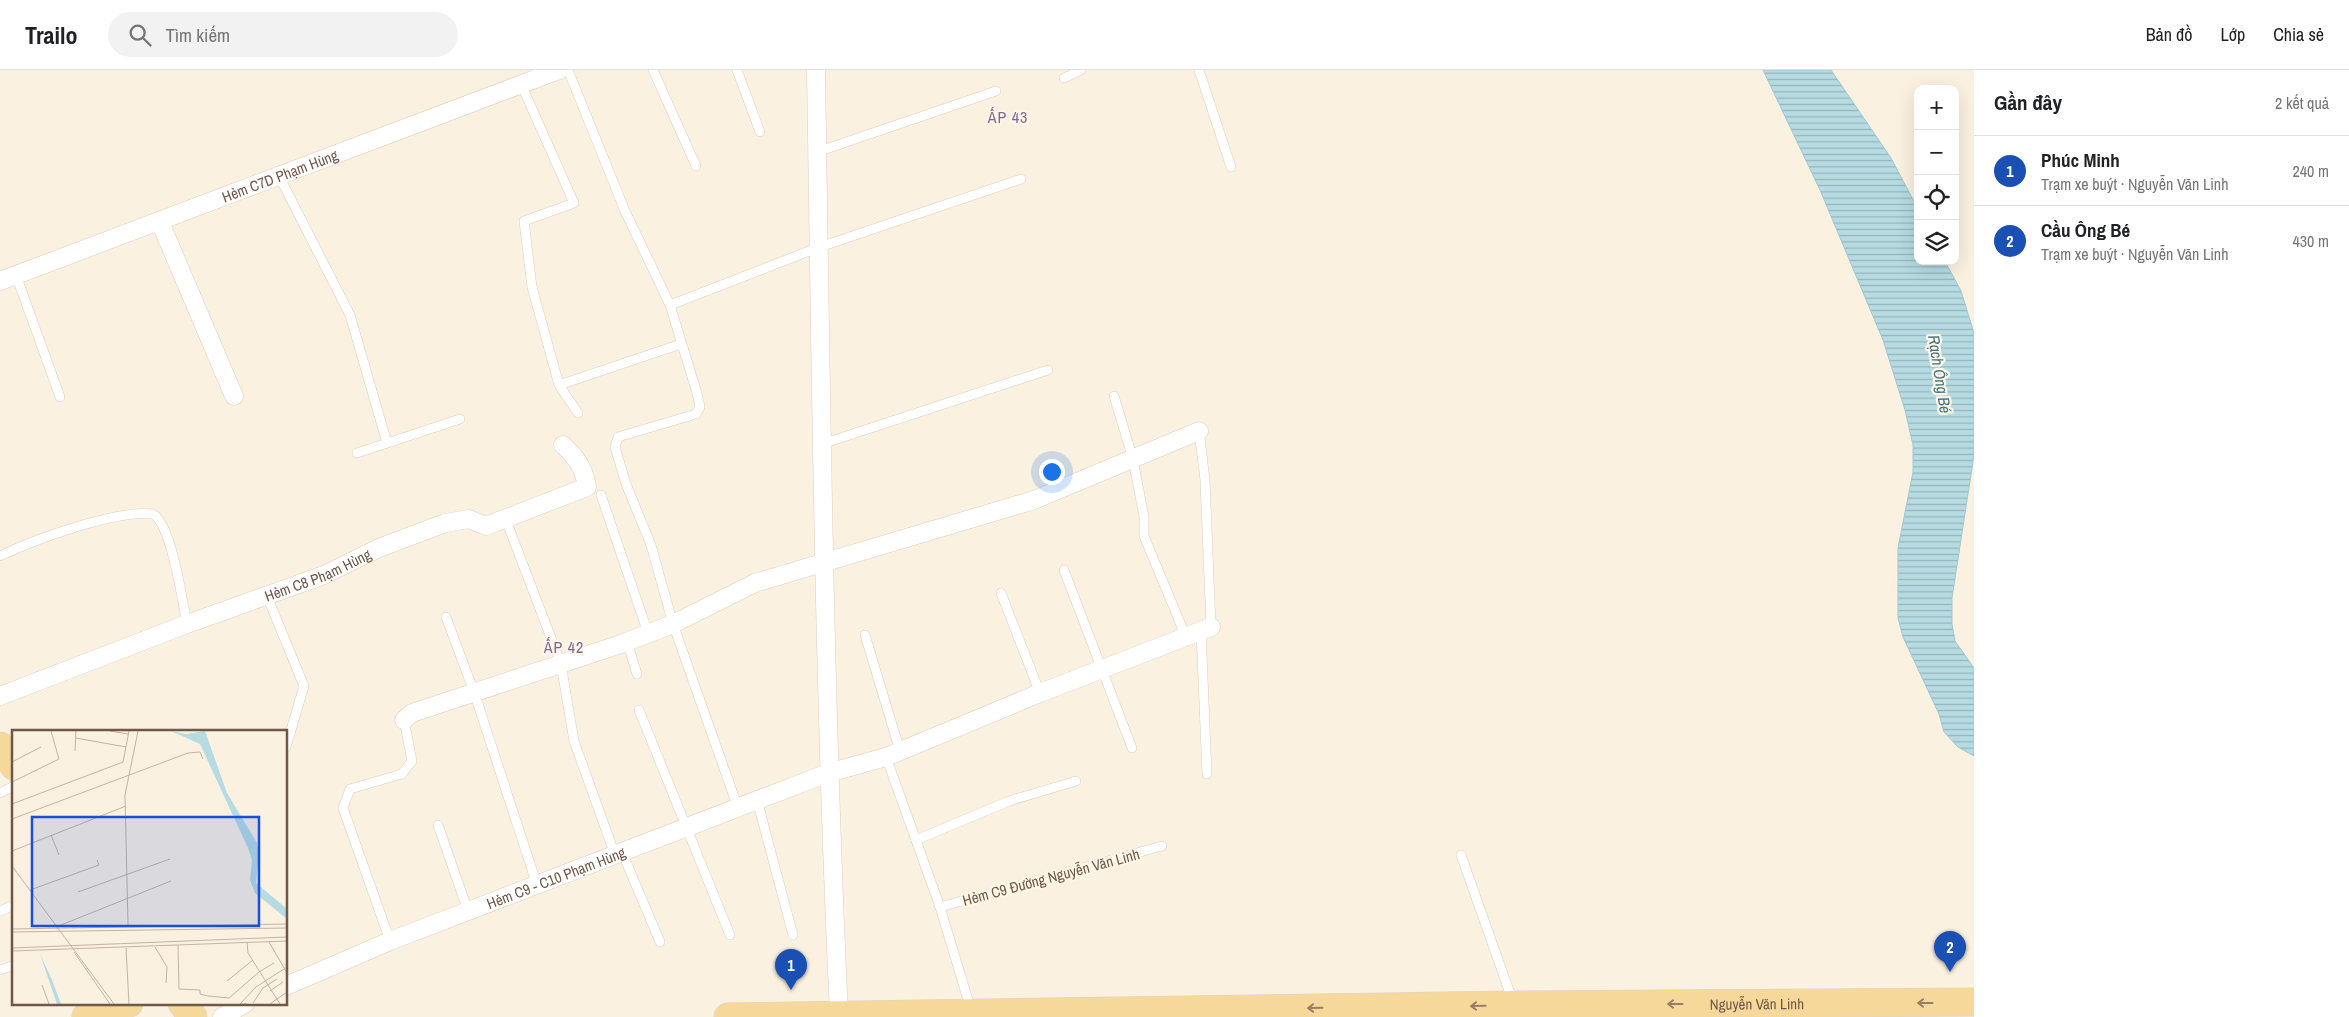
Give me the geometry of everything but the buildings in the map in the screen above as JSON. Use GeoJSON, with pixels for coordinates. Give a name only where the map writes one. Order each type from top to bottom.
{"type":"FeatureCollection","features":[{"type":"Feature","properties":{"kind":"main road"},"geometry":{"type":"LineString","coordinates":[[0,746],[12,763]]}},
{"type":"Feature","properties":{"kind":"main road","name":"Nguyễn Văn Linh"},"geometry":{"type":"LineString","coordinates":[[728,1017],[1514,1005],[1974,1002]]}},
{"type":"Feature","properties":{"kind":"main road"},"geometry":{"type":"LineString","coordinates":[[86,1017],[125,1004]]}},
{"type":"Feature","properties":{"kind":"main road"},"geometry":{"type":"LineString","coordinates":[[183,1004],[193,1017]]}},
{"type":"Feature","properties":{"kind":"street","name":"Hẻm C7D Phạm Hùng"},"geometry":{"type":"LineString","coordinates":[[8,278],[559,70]]}},
{"type":"Feature","properties":{"kind":"street"},"geometry":{"type":"LineString","coordinates":[[816,70],[817,248],[828,773],[839,1014]]}},
{"type":"Feature","properties":{"kind":"street"},"geometry":{"type":"LineString","coordinates":[[160,222],[234,396]]}},
{"type":"Feature","properties":{"kind":"street"},"geometry":{"type":"LineString","coordinates":[[404,720],[412,713],[560,664],[672,624],[756,583],[1034,500],[1199,431]]}},
{"type":"Feature","properties":{"kind":"street","name":"Hẻm C8 Phạm Hùng"},"geometry":{"type":"LineString","coordinates":[[0,696],[187,624],[324,575],[379,548],[444,523],[469,519],[486,526],[506,520],[587,487],[582,467],[576,457],[563,445]]}},
{"type":"Feature","properties":{"kind":"street","name":"Hẻm C9 - C10 Phạm Hùng"},"geometry":{"type":"LineString","coordinates":[[288,985],[390,941],[828,773],[893,754],[1040,693],[1199,632]]}},
{"type":"Feature","properties":{"kind":"street"},"geometry":{"type":"LineString","coordinates":[[222,1017],[244,1004]]}},
{"type":"Feature","properties":{"kind":"lane"},"geometry":{"type":"LineString","coordinates":[[568,70],[624,211],[670,305],[697,393],[699,411],[696,414],[618,437],[615,446],[626,484],[651,545],[672,624],[738,808]]}},
{"type":"Feature","properties":{"kind":"lane"},"geometry":{"type":"LineString","coordinates":[[653,70],[696,166]]}},
{"type":"Feature","properties":{"kind":"lane"},"geometry":{"type":"LineString","coordinates":[[737,70],[760,132]]}},
{"type":"Feature","properties":{"kind":"lane"},"geometry":{"type":"LineString","coordinates":[[1064,78],[1081,70]]}},
{"type":"Feature","properties":{"kind":"lane"},"geometry":{"type":"LineString","coordinates":[[1199,70],[1231,167]]}},
{"type":"Feature","properties":{"kind":"lane"},"geometry":{"type":"LineString","coordinates":[[521,84],[574,203],[524,221],[532,287],[559,386],[578,413]]}},
{"type":"Feature","properties":{"kind":"lane"},"geometry":{"type":"LineString","coordinates":[[817,152],[996,91]]}},
{"type":"Feature","properties":{"kind":"lane"},"geometry":{"type":"LineString","coordinates":[[280,176],[350,315],[387,443]]}},
{"type":"Feature","properties":{"kind":"lane"},"geometry":{"type":"LineString","coordinates":[[670,305],[817,248],[1021,179]]}},
{"type":"Feature","properties":{"kind":"lane"},"geometry":{"type":"LineString","coordinates":[[8,278],[60,397]]}},
{"type":"Feature","properties":{"kind":"lane"},"geometry":{"type":"LineString","coordinates":[[559,386],[682,344]]}},
{"type":"Feature","properties":{"kind":"lane"},"geometry":{"type":"LineString","coordinates":[[822,444],[1048,370]]}},
{"type":"Feature","properties":{"kind":"lane"},"geometry":{"type":"LineString","coordinates":[[1114,396],[1132,459],[1144,517],[1144,536],[1199,632]]}},
{"type":"Feature","properties":{"kind":"lane"},"geometry":{"type":"LineString","coordinates":[[357,453],[460,419]]}},
{"type":"Feature","properties":{"kind":"lane"},"geometry":{"type":"LineString","coordinates":[[1199,431],[1206,480],[1199,632],[1206,774]]}},
{"type":"Feature","properties":{"kind":"lane"},"geometry":{"type":"LineString","coordinates":[[602,494],[648,633]]}},
{"type":"Feature","properties":{"kind":"lane"},"geometry":{"type":"LineString","coordinates":[[0,556],[47,535],[126,514],[153,514],[161,522],[168,537],[187,624]]}},
{"type":"Feature","properties":{"kind":"lane"},"geometry":{"type":"LineString","coordinates":[[506,520],[560,664],[574,740],[618,854],[660,942]]}},
{"type":"Feature","properties":{"kind":"lane"},"geometry":{"type":"LineString","coordinates":[[1064,570],[1132,748]]}},
{"type":"Feature","properties":{"kind":"lane"},"geometry":{"type":"LineString","coordinates":[[1000,593],[1040,693]]}},
{"type":"Feature","properties":{"kind":"lane"},"geometry":{"type":"LineString","coordinates":[[267,596],[304,686],[288,740]]}},
{"type":"Feature","properties":{"kind":"lane"},"geometry":{"type":"LineString","coordinates":[[446,617],[474,692],[537,885]]}},
{"type":"Feature","properties":{"kind":"lane"},"geometry":{"type":"LineString","coordinates":[[865,635],[893,754],[916,840],[940,907],[972,1013]]}},
{"type":"Feature","properties":{"kind":"lane"},"geometry":{"type":"LineString","coordinates":[[627,641],[637,674]]}},
{"type":"Feature","properties":{"kind":"lane"},"geometry":{"type":"LineString","coordinates":[[640,710],[730,935]]}},
{"type":"Feature","properties":{"kind":"lane"},"geometry":{"type":"LineString","coordinates":[[390,941],[343,808],[350,788],[402,774],[412,761],[404,720]]}},
{"type":"Feature","properties":{"kind":"lane"},"geometry":{"type":"LineString","coordinates":[[916,840],[1009,801],[1076,781]]}},
{"type":"Feature","properties":{"kind":"lane"},"geometry":{"type":"LineString","coordinates":[[0,793],[12,787]]}},
{"type":"Feature","properties":{"kind":"lane"},"geometry":{"type":"LineString","coordinates":[[756,800],[793,935]]}},
{"type":"Feature","properties":{"kind":"lane"},"geometry":{"type":"LineString","coordinates":[[438,825],[468,911]]}},
{"type":"Feature","properties":{"kind":"lane","name":"Hẻm C9 Đường Nguyễn Văn Linh"},"geometry":{"type":"LineString","coordinates":[[940,907],[1162,846]]}},
{"type":"Feature","properties":{"kind":"lane"},"geometry":{"type":"LineString","coordinates":[[1461,855],[1514,1005]]}},
{"type":"Feature","properties":{"kind":"lane"},"geometry":{"type":"LineString","coordinates":[[0,911],[12,906]]}},
{"type":"Feature","properties":{"kind":"lane"},"geometry":{"type":"LineString","coordinates":[[0,970],[12,966]]}},
{"type":"Feature","properties":{"kind":"water","name":"Rạch Ông Bé"},"geometry":{"type":"Polygon","coordinates":[[[1763,70],[1831,70],[1891,158],[1914,201],[1914,265],[1947,265],[1961,291],[1974,333],[1974,455],[1952,598],[1952,624],[1955,641],[1974,668],[1974,756],[1958,747],[1944,732],[1939,714],[1903,637],[1898,618],[1898,548],[1913,472],[1913,445],[1905,410],[1883,340],[1820,190],[1763,70]]]}},
{"type":"Feature","properties":{"kind":"place","name":"Cầu Ông Bé"},"geometry":{"type":"Point","coordinates":[1950,972]}},
{"type":"Feature","properties":{"kind":"place","name":"Phúc Minh"},"geometry":{"type":"Point","coordinates":[791,990]}},
{"type":"Feature","properties":{"kind":"district","name":"ẤP 43"},"geometry":{"type":"Point","coordinates":[1008,117]}},
{"type":"Feature","properties":{"kind":"district","name":"ẤP 42"},"geometry":{"type":"Point","coordinates":[564,647]}}]}
